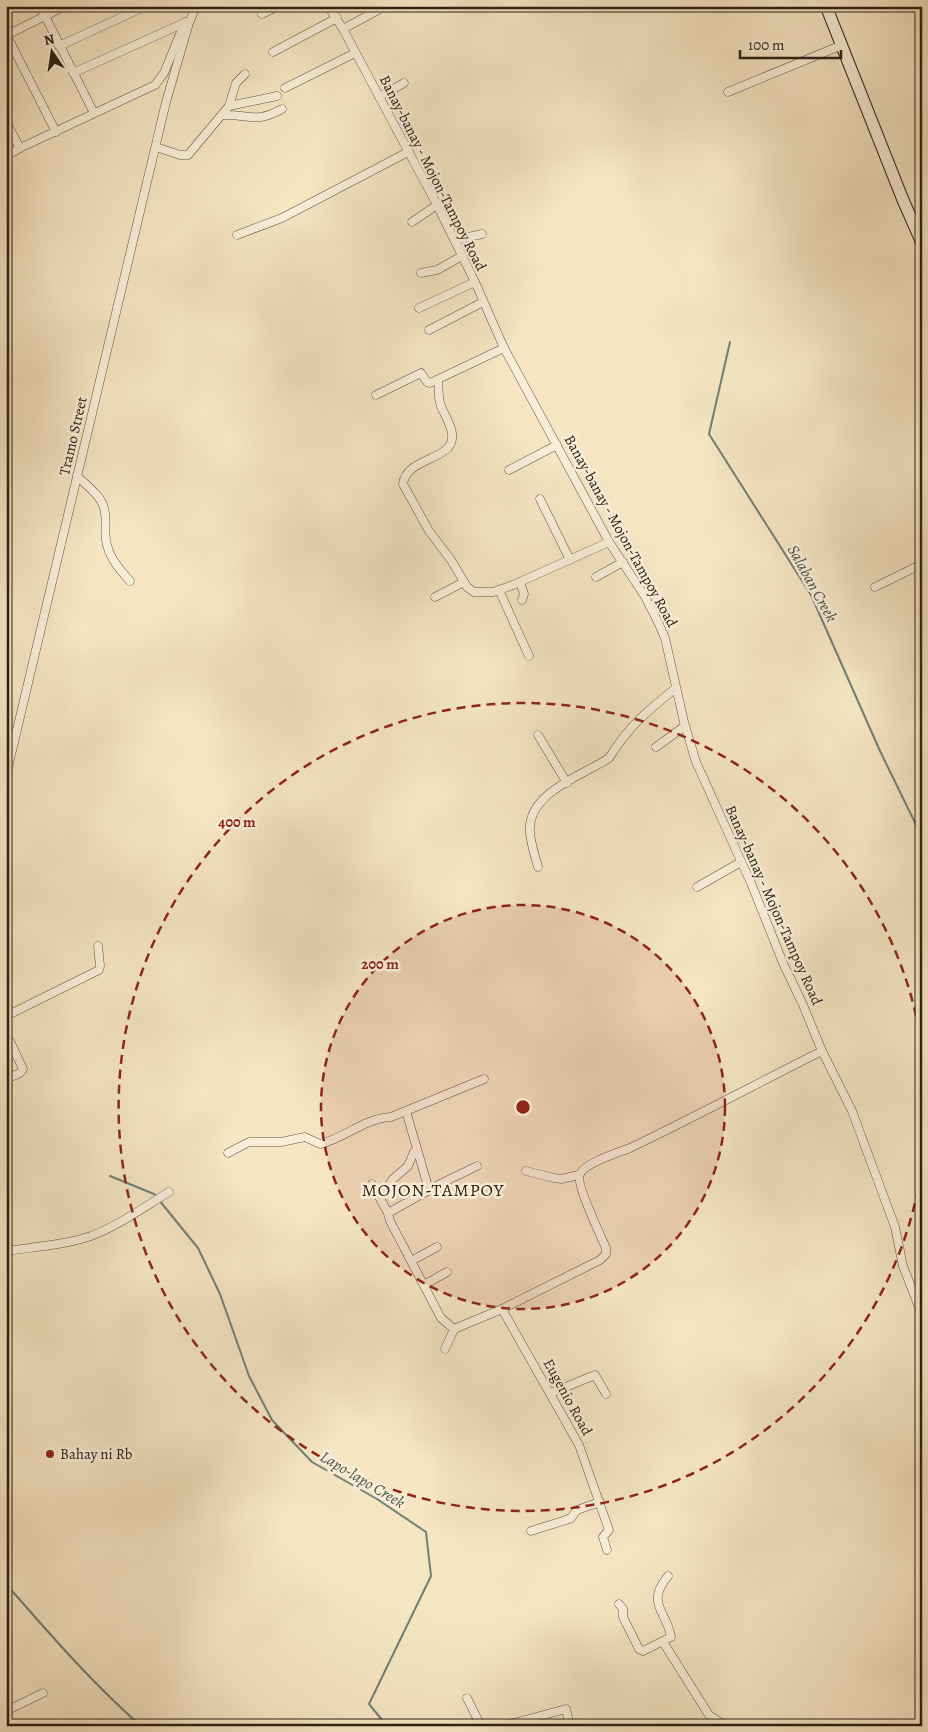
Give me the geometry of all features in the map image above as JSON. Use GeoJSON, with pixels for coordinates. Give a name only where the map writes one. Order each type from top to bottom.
{"type":"FeatureCollection","features":[{"type":"Feature","properties":{"kind":"street"},"geometry":{"type":"LineString","coordinates":[[40,6],[94,113]]}},
{"type":"Feature","properties":{"kind":"street"},"geometry":{"type":"LineString","coordinates":[[56,132],[7,34],[65,6]]}},
{"type":"Feature","properties":{"kind":"street"},"geometry":{"type":"LineString","coordinates":[[59,46],[146,6]]}},
{"type":"Feature","properties":{"kind":"street"},"geometry":{"type":"LineString","coordinates":[[6,156],[155,85],[164,73],[190,6]]}},
{"type":"Feature","properties":{"kind":"street","name":"Tramo Street"},"geometry":{"type":"LineString","coordinates":[[6,776],[166,102],[189,23],[196,6]]}},
{"type":"Feature","properties":{"kind":"street"},"geometry":{"type":"LineString","coordinates":[[262,14],[278,6]]}},
{"type":"Feature","properties":{"kind":"street","name":"Banay-banay - Mojon-Tampoy Road"},"geometry":{"type":"LineString","coordinates":[[328,6],[337,18],[438,205],[504,348],[609,542],[644,595],[658,622],[665,638],[696,762],[822,1051],[852,1111],[895,1227],[903,1266],[922,1315]]}},
{"type":"Feature","properties":{"kind":"street"},"geometry":{"type":"LineString","coordinates":[[826,6],[918,225],[922,243]]}},
{"type":"Feature","properties":{"kind":"street"},"geometry":{"type":"LineString","coordinates":[[343,29],[378,10]]}},
{"type":"Feature","properties":{"kind":"street"},"geometry":{"type":"LineString","coordinates":[[274,52],[337,18]]}},
{"type":"Feature","properties":{"kind":"street"},"geometry":{"type":"LineString","coordinates":[[73,73],[184,23]]}},
{"type":"Feature","properties":{"kind":"street"},"geometry":{"type":"LineString","coordinates":[[728,92],[842,45]]}},
{"type":"Feature","properties":{"kind":"street"},"geometry":{"type":"LineString","coordinates":[[285,88],[355,53]]}},
{"type":"Feature","properties":{"kind":"street"},"geometry":{"type":"LineString","coordinates":[[156,147],[180,155],[188,155],[229,106],[236,83],[245,74]]}},
{"type":"Feature","properties":{"kind":"street"},"geometry":{"type":"LineString","coordinates":[[379,97],[404,83]]}},
{"type":"Feature","properties":{"kind":"street"},"geometry":{"type":"LineString","coordinates":[[229,106],[277,96]]}},
{"type":"Feature","properties":{"kind":"street"},"geometry":{"type":"LineString","coordinates":[[222,115],[256,118],[270,115],[282,109]]}},
{"type":"Feature","properties":{"kind":"street"},"geometry":{"type":"LineString","coordinates":[[6,122],[20,148]]}},
{"type":"Feature","properties":{"kind":"street"},"geometry":{"type":"LineString","coordinates":[[237,235],[282,218],[408,152]]}},
{"type":"Feature","properties":{"kind":"street"},"geometry":{"type":"LineString","coordinates":[[412,222],[438,205]]}},
{"type":"Feature","properties":{"kind":"street"},"geometry":{"type":"LineString","coordinates":[[455,240],[482,234]]}},
{"type":"Feature","properties":{"kind":"street"},"geometry":{"type":"LineString","coordinates":[[421,273],[437,270],[462,256]]}},
{"type":"Feature","properties":{"kind":"street"},"geometry":{"type":"LineString","coordinates":[[419,308],[474,282]]}},
{"type":"Feature","properties":{"kind":"street"},"geometry":{"type":"LineString","coordinates":[[429,330],[483,302]]}},
{"type":"Feature","properties":{"kind":"street"},"geometry":{"type":"LineString","coordinates":[[376,395],[421,373],[427,382],[438,380],[504,348]]}},
{"type":"Feature","properties":{"kind":"street"},"geometry":{"type":"LineString","coordinates":[[438,380],[440,402],[451,429],[452,442],[447,449],[409,471],[404,478],[403,484],[429,531],[451,560],[467,587],[474,592],[484,593],[499,590],[609,542]]}},
{"type":"Feature","properties":{"kind":"street"},"geometry":{"type":"LineString","coordinates":[[509,470],[557,445]]}},
{"type":"Feature","properties":{"kind":"street"},"geometry":{"type":"LineString","coordinates":[[77,476],[103,504],[108,550],[112,558],[130,580]]}},
{"type":"Feature","properties":{"kind":"street"},"geometry":{"type":"LineString","coordinates":[[540,499],[570,560]]}},
{"type":"Feature","properties":{"kind":"street"},"geometry":{"type":"LineString","coordinates":[[596,577],[622,562]]}},
{"type":"Feature","properties":{"kind":"street"},"geometry":{"type":"LineString","coordinates":[[875,587],[922,564]]}},
{"type":"Feature","properties":{"kind":"street"},"geometry":{"type":"LineString","coordinates":[[435,597],[464,582]]}},
{"type":"Feature","properties":{"kind":"street"},"geometry":{"type":"LineString","coordinates":[[520,582],[524,594],[522,600]]}},
{"type":"Feature","properties":{"kind":"street"},"geometry":{"type":"LineString","coordinates":[[499,590],[529,656]]}},
{"type":"Feature","properties":{"kind":"street"},"geometry":{"type":"LineString","coordinates":[[538,867],[530,833],[530,821],[543,799],[551,791],[609,758],[635,722],[676,688]]}},
{"type":"Feature","properties":{"kind":"street"},"geometry":{"type":"LineString","coordinates":[[656,747],[686,726]]}},
{"type":"Feature","properties":{"kind":"street"},"geometry":{"type":"LineString","coordinates":[[538,735],[566,783]]}},
{"type":"Feature","properties":{"kind":"street"},"geometry":{"type":"LineString","coordinates":[[697,887],[741,862]]}},
{"type":"Feature","properties":{"kind":"street"},"geometry":{"type":"LineString","coordinates":[[6,1016],[99,970],[98,946]]}},
{"type":"Feature","properties":{"kind":"street"},"geometry":{"type":"LineString","coordinates":[[6,1033],[23,1069],[20,1073],[6,1079]]}},
{"type":"Feature","properties":{"kind":"street"},"geometry":{"type":"LineString","coordinates":[[526,1171],[561,1179],[579,1175],[589,1165],[630,1148],[822,1051]]}},
{"type":"Feature","properties":{"kind":"street"},"geometry":{"type":"LineString","coordinates":[[228,1153],[248,1142],[281,1142],[306,1136],[320,1144],[380,1118],[392,1118],[484,1079]]}},
{"type":"Feature","properties":{"kind":"street"},"geometry":{"type":"LineString","coordinates":[[406,1111],[430,1190]]}},
{"type":"Feature","properties":{"kind":"street"},"geometry":{"type":"LineString","coordinates":[[380,1198],[393,1179],[408,1166],[414,1152]]}},
{"type":"Feature","properties":{"kind":"street"},"geometry":{"type":"LineString","coordinates":[[388,1213],[442,1182],[477,1166]]}},
{"type":"Feature","properties":{"kind":"street"},"geometry":{"type":"LineString","coordinates":[[445,1348],[454,1329],[502,1309],[600,1260],[606,1254],[606,1248],[586,1200],[579,1175]]}},
{"type":"Feature","properties":{"kind":"street"},"geometry":{"type":"LineString","coordinates":[[372,1184],[442,1318],[454,1329]]}},
{"type":"Feature","properties":{"kind":"street"},"geometry":{"type":"LineString","coordinates":[[6,1251],[70,1241],[92,1235],[117,1223],[169,1192]]}},
{"type":"Feature","properties":{"kind":"street"},"geometry":{"type":"LineString","coordinates":[[412,1261],[437,1248]]}},
{"type":"Feature","properties":{"kind":"street"},"geometry":{"type":"LineString","coordinates":[[424,1285],[447,1272]]}},
{"type":"Feature","properties":{"kind":"street","name":"Eugenio Road"},"geometry":{"type":"LineString","coordinates":[[502,1309],[580,1446],[609,1530],[603,1538],[607,1550]]}},
{"type":"Feature","properties":{"kind":"street"},"geometry":{"type":"LineString","coordinates":[[551,1393],[595,1375],[606,1394]]}},
{"type":"Feature","properties":{"kind":"street"},"geometry":{"type":"LineString","coordinates":[[531,1531],[571,1518],[577,1510],[600,1502]]}},
{"type":"Feature","properties":{"kind":"street"},"geometry":{"type":"LineString","coordinates":[[619,1604],[623,1610],[623,1617],[639,1649],[643,1651],[663,1642],[671,1637],[658,1606],[658,1596],[661,1585],[668,1576]]}},
{"type":"Feature","properties":{"kind":"street"},"geometry":{"type":"LineString","coordinates":[[663,1642],[709,1715],[724,1725]]}},
{"type":"Feature","properties":{"kind":"street"},"geometry":{"type":"LineString","coordinates":[[6,1710],[43,1693]]}},
{"type":"Feature","properties":{"kind":"street"},"geometry":{"type":"LineString","coordinates":[[467,1698],[481,1726]]}},
{"type":"Feature","properties":{"kind":"street"},"geometry":{"type":"LineString","coordinates":[[503,1726],[566,1708],[570,1726]]}},
{"type":"Feature","properties":{"kind":"waterway","name":"Salaban Creek"},"geometry":{"type":"LineString","coordinates":[[730,342],[709,434],[811,595],[880,751],[922,837]]}},
{"type":"Feature","properties":{"kind":"waterway","name":"Lapo-lapo Creek"},"geometry":{"type":"LineString","coordinates":[[110,1176],[156,1196]]}},
{"type":"Feature","properties":{"kind":"waterway","name":"Lapo-lapo Creek"},"geometry":{"type":"LineString","coordinates":[[159,1200],[198,1248],[220,1294],[249,1376],[272,1420],[312,1462],[377,1499],[426,1532],[431,1576],[369,1704],[387,1726]]}},
{"type":"Feature","properties":{"kind":"waterway"},"geometry":{"type":"LineString","coordinates":[[6,1584],[88,1675],[141,1726]]}},
{"type":"Feature","properties":{"kind":"place","name":"Bahay ni Rb"},"geometry":{"type":"Point","coordinates":[50,1454]}},
{"type":"Feature","properties":{"kind":"district","name":"MOJON-TAMPOY"},"geometry":{"type":"Point","coordinates":[433,1190]}}]}
